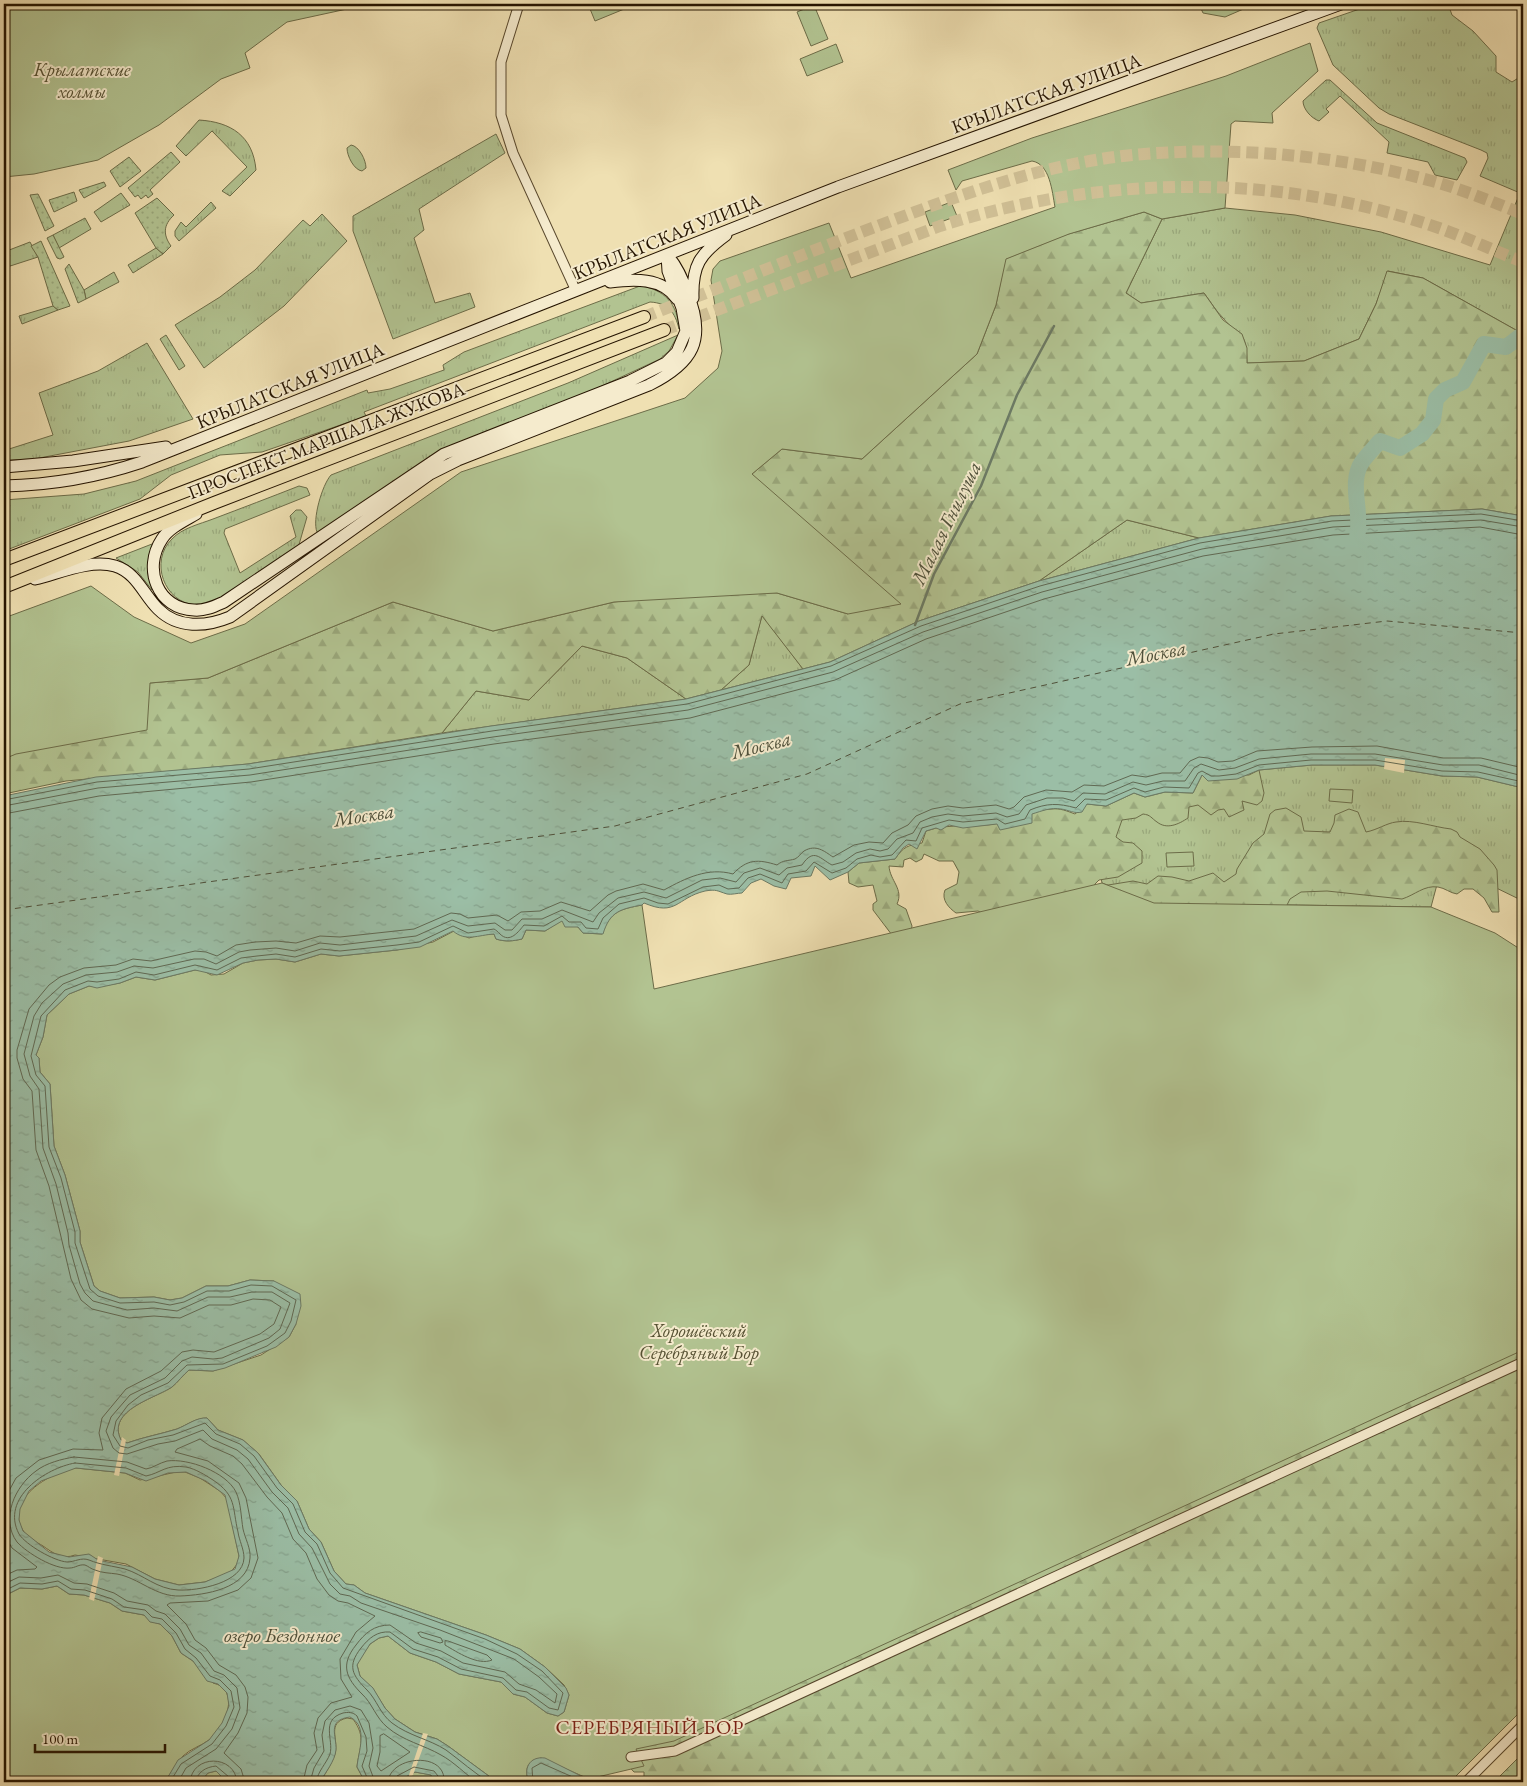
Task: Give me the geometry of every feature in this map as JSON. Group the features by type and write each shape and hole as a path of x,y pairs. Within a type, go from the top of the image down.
{"main road":[{"name":"КРЫЛАТСКАЯ УЛИЦА","path":"4,486 54,483 100,474 192,443 741,224 1341,4"},
{"path":"214,503 168,532 161,540 154,559 152,570 160,593 169,603 182,608 196,610 224,602 444,454 630,381 666,362 677,352 683,342 686,331 687,306 700,259 708,248 741,224"},
{"path":"667,255 677,267 687,306"},
{"path":"4,587 86,566 106,565 116,567 137,580 158,609 174,620 200,625 215,624 230,617 430,474 458,460 649,385 666,377 686,359 696,340 697,322 687,306 670,291 650,281 638,279 593,284"},
{"name":"ПРОСПЕКТ МАРШАЛА ЖУКОВА","path":"4,560 644,317"},
{"name":"ПРОСПЕКТ МАРШАЛА ЖУКОВА","path":"4,587 214,503 664,330"},
{"path":"4,466 72,461 192,443"}],"street":[{"path":"518,4 501,62 501,115 513,153 576,291"},
{"path":"631,1757 675,1751 1523,1362"},
{"path":"1466,1782 1523,1725"}],"green space":[{"name":"Крылатские холмы","path":"4,4 370,4 287,22 245,53 250,68 221,79 159,125 98,160 34,174 4,177"},
{"path":"588,4 633,4 634,5 595,21"},
{"path":"1199,4 1255,4 1225,17 1203,13"},
{"path":"1374,4 1448,4 1452,15 1473,31 1496,56 1496,72 1512,82 1523,75 1523,334 1423,278 1388,271 1376,304 1359,339 1304,361 1247,363 1244,339 1220,315 1204,293 1141,303 1126,293 1162,219 1225,208 1295,215 1381,232 1490,265 1520,193 1480,176 1488,158 1487,153 1389,114 1379,108 1333,65 1317,28 1319,23"},
{"path":"814,5 828,39 811,46 797,12"},
{"path":"1310,43 1318,71 1272,113 1273,123 1235,121 1231,124 1225,208 1162,219 1144,212 1069,234 1006,259 996,305 977,354 862,459 782,449 752,474 901,604 848,614 777,593 614,602 493,631 393,602 208,678 150,683 147,730 16,754 4,759 4,618 91,586 134,617 191,643 245,624 461,472 685,398 718,368 722,351 711,280 713,269 720,261 829,223 851,278 1055,207 1049,179 1043,167 1038,163 1032,161 962,181 956,190 948,170 1032,138 1226,76"},
{"path":"836,44 843,62 807,76 800,59"},
{"path":"1326,80 1330,80 1377,123 1465,158 1467,162 1457,180 1435,175 1428,162 1387,153 1389,142 1340,96 1326,109 1329,112 1319,121 1313,118 1306,110 1303,101"},
{"path":"199,120 211,121 230,128 245,140 250,148 256,170 230,196 222,191 247,167 212,131 186,156 176,146"},
{"path":"496,134 505,153 419,209 424,230 414,238 435,303 470,293 475,307 393,339 353,231 353,216"},
{"path":"351,145 357,148 363,157 366,168 362,171 356,168 350,159 347,148"},
{"path":"171,152 180,162 150,190 153,194 148,198 146,195 141,199 138,195 135,197 128,188"},
{"path":"129,157 141,171 120,187 110,171"},
{"path":"104,182 106,186 84,198 79,190"},
{"path":"74,192 77,201 54,212 49,200"},
{"path":"121,193 130,205 101,222 94,212"},
{"path":"38,194 54,226 45,231 30,195"},
{"path":"157,198 174,215 165,230 171,246 163,254 156,248 135,213"},
{"path":"211,202 216,208 179,241 175,236 175,231 181,222 186,227"},
{"path":"951,202 957,216 930,226 925,212"},
{"path":"1144,212 1162,219 1126,293 1141,303 1204,293 1223,320 1242,334 1247,348 1247,363 1304,361 1359,339 1376,304 1387,271 1423,278 1523,334 1523,516 1482,509 1331,516 1199,538 1127,520 1039,581 919,621 830,662 803,669 762,616 749,665 721,690 686,699 627,658 582,646 529,700 476,691 442,733 248,764 66,781 4,794 4,759 150,683 208,678 393,602 493,631 614,602 715,590 777,593 848,614 778,503 752,474 782,449 862,459 977,354 996,305 1005,259 1065,235"},
{"path":"322,214 347,241 284,306 204,368 175,325 220,297 255,270 303,220 310,226"},
{"path":"85,218 91,229 59,248 53,235"},
{"path":"53,235 64,257 60,259 57,258 47,238"},
{"path":"41,241 70,306 58,310 53,306 38,257 31,246"},
{"path":"30,242 38,257 4,268 4,252"},
{"path":"156,248 163,254 133,273 128,265"},
{"path":"69,264 84,290 86,299 78,303 65,269"},
{"path":"114,272 119,282 86,299 84,290"},
{"path":"640,286 656,290 668,299 676,312 679,329 673,313 666,306 650,302 364,412 366,416 358,419 262,452 220,455 171,475 140,499 4,551 4,500 84,494 136,481 367,390 368,393 390,389 444,370 443,365 464,352"},
{"path":"53,306 58,310 22,324 19,316"},
{"path":"166,335 185,366 179,370 160,339"},
{"path":"678,335 669,351 660,359 574,399 441,451 404,474 324,531 317,532 316,519 319,503 324,486 331,475 568,383"},
{"path":"147,343 193,419 129,441 34,459 4,460 4,446 6,450 53,435 39,393 98,371"},
{"path":"299,486 307,488 310,495 225,529 224,533 240,573 296,537 290,516 296,510 301,510 307,517 298,548 221,598 206,604 196,605 185,602 168,589 163,580 162,558 165,548 176,535 191,527"},
{"path":"1127,520 1199,538 1039,581"},
{"path":"152,544 152,590 138,572 116,558"},
{"path":"762,615 803,669 721,690 749,665"},
{"path":"582,646 627,658 686,699 442,733 476,691 529,700"},
{"path":"1312,765 1375,765 1442,776 1477,777 1523,788 1523,901 1443,862 1431,907 1154,903 1102,883 1087,804 1259,770"},
{"path":"1259,770 1264,793 1262,801 1257,805 1242,801 1244,810 1229,817 1224,809 1218,810 1211,815 1198,805 1189,807 1188,818 1169,826 1165,826 1143,814 1136,818 1122,820 1116,837 1123,842 1133,843 1142,851 1142,863 1118,877 1099,880 1093,886 993,918 978,911 956,913 946,903 944,897 945,890 957,884 959,872 953,861 939,861 924,854 922,859 916,862 910,858 904,860 903,867 889,866 898,889 899,899 897,904 906,909 912,926 911,932 895,939 873,910 873,904 877,901 873,885 858,887 849,883 848,872 859,863 895,859 906,847 922,843 926,831 935,828 990,825 1046,809 1061,809 1075,814 1087,804 1106,806 1134,793 1145,797 1165,792 1193,793 1202,775 1249,775"},
{"path":"1330,789 1353,790 1352,803 1329,801"},
{"path":"1286,808 1301,817 1304,831 1330,832 1335,815 1349,809 1358,812 1366,832 1403,821 1451,829 1480,849 1497,870 1499,912 1492,912 1484,898 1473,889 1464,889 1457,894 1433,887 1402,899 1327,891 1301,892 1290,899 1286,907 1523,1090 1523,1709 1450,1782 651,1781 644,1777 644,1772 634,1772 612,1748 562,1684 551,1672 533,1658 491,1636 376,1595 1102,886 1133,881 1147,884 1158,876 1189,881 1213,873 1224,882 1236,874 1237,869 1253,843 1264,834 1270,814 1275,810"},
{"path":"1193,852 1194,866 1167,867 1166,853"},
{"name":"Хорошёвский Серебряный Бор","path":"1102,883 1154,903 1431,907 1495,933 1523,951 1523,1350 674,1741 636,1749 644,1766 589,1779 541,1758 536,1759 528,1766 529,1782 497,1782 437,1739 415,1732 395,1719 385,1708 373,1689 360,1676 357,1665 370,1644 379,1638 388,1636 410,1653 436,1662 459,1674 501,1682 513,1694 525,1697 547,1713 558,1716 564,1712 569,1695 564,1685 545,1667 520,1649 486,1635 365,1593 354,1585 346,1584 334,1571 321,1542 309,1529 297,1501 281,1485 259,1454 243,1440 218,1430 207,1418 203,1418 177,1429 127,1443 121,1440 118,1430 120,1421 126,1413 135,1406 172,1387 189,1370 213,1371 261,1355 289,1337 296,1324 274,1281 250,1280 228,1286 206,1286 182,1298 170,1300 154,1297 120,1298 100,1291 94,1286 80,1242 80,1231 65,1175 54,1146 50,1084 40,1072 39,1058 36,1055 43,1037 47,1015 69,994 89,986 97,987 120,983 136,977 155,980 195,970 202,970 211,975 224,974 243,963 258,960 276,959 295,962 321,954 339,956 397,950 433,942 454,931 469,938 494,934 496,939 512,941 522,939 526,930 545,931 562,920 578,927 583,933 602,934 609,920 617,912 642,905 654,989"},
{"path":"76,1468 125,1473 140,1480 176,1472 185,1472 200,1478 220,1491 227,1499 239,1556 238,1563 230,1573 205,1582 179,1585 155,1579 126,1564 75,1555 66,1557 54,1553 24,1532 19,1520 19,1509 24,1499 42,1482 54,1475"},
{"path":"57,1586 69,1594 84,1595 110,1603 122,1611 144,1615 150,1621 160,1624 172,1636 181,1653 193,1661 213,1683 222,1687 227,1693 228,1709 221,1727 209,1740 183,1756 165,1782 4,1782 4,1596 20,1588 42,1589"},
{"path":"353,1719 360,1732 361,1743 357,1767 365,1782 320,1782 335,1754 335,1728 341,1720"},
{"path":"1523,1753 1523,1782 1494,1782"},
{"path":"216,1771 227,1782 200,1782 208,1773"},
{"path":"415,1772 432,1775 433,1782 396,1782"}],"water":[{"path":"1482,509 1523,516 1523,788 1477,777 1442,776 1375,765 1312,765 1259,770 1237,779 1208,781 1202,775 1193,793 1165,792 1145,797 1134,793 1106,806 1087,804 1082,812 1050,809 1032,814 1032,823 1000,830 997,824 963,828 949,825 941,830 936,828 926,831 917,849 909,844 903,848 895,859 859,863 848,872 830,880 815,866 811,876 791,878 786,889 774,886 761,879 751,883 742,893 729,894 715,890 705,891 695,894 676,905 663,908 644,903 617,912 609,920 603,934 583,933 578,927 565,927 562,921 545,931 526,930 522,939 512,941 496,939 494,934 467,937 453,931 420,947 339,956 321,954 295,962 276,959 258,960 243,963 217,975 195,970 155,980 136,977 97,988 89,986 69,994 47,1015 43,1037 36,1055 39,1058 40,1072 50,1084 54,1146 65,1175 80,1231 80,1242 94,1286 100,1291 120,1298 154,1297 170,1300 182,1298 206,1286 228,1286 250,1280 274,1281 300,1294 301,1306 296,1324 289,1337 276,1347 225,1368 213,1371 189,1370 172,1387 135,1406 126,1413 120,1421 118,1430 121,1440 127,1443 177,1429 196,1420 207,1418 218,1430 243,1440 258,1453 281,1485 297,1501 309,1529 321,1542 334,1571 346,1584 354,1585 365,1593 486,1635 520,1649 545,1667 566,1688 569,1695 564,1712 558,1716 547,1713 525,1697 513,1694 501,1682 459,1674 436,1662 410,1653 388,1636 379,1638 370,1644 357,1665 360,1676 373,1688 385,1708 395,1719 415,1732 437,1739 497,1782 433,1782 431,1775 415,1772 396,1782 365,1782 357,1767 361,1733 356,1721 350,1717 338,1721 335,1725 335,1754 332,1763 320,1782 227,1782 216,1771 208,1773 200,1782 165,1782 178,1760 209,1740 222,1723 229,1706 227,1693 218,1684 207,1681 193,1661 181,1653 172,1636 160,1624 150,1622 144,1615 122,1611 110,1603 84,1595 69,1594 57,1586 42,1589 20,1588 4,1596 4,796 96,777 248,764 491,726 686,699 830,662 919,621 1039,581 1199,538 1331,516","holes":["76,1468 125,1473 146,1481 168,1473 186,1472 206,1481 225,1495 239,1556 235,1569 205,1582 179,1585 155,1579 132,1567 98,1560 89,1554 69,1557 49,1552 23,1531 19,1520 20,1509 29,1491 41,1481"]},
{"path":"545,1758 593,1782 529,1782 527,1768 531,1761"}],"pier":[{"path":"1385,758 1405,760 1404,773 1384,769"},
{"path":"122,1437 126,1440 119,1476 114,1475"},
{"path":"98,1556 103,1558 94,1601 89,1599"},
{"path":"423,1733 428,1734 413,1775 408,1778"}],"waterway":[{"name":"Малая Гнилуша","path":"915,625 934,574 981,486 1017,395 1054,326"},
{"path":"1357,537 1356,479 1358,470 1366,457 1380,441 1400,448 1422,434 1433,420 1436,399 1445,390 1463,382 1484,344 1506,347 1523,334"}],"ferry route":[{"path":"4,910 615,826 807,774 960,704 1274,634 1387,621 1523,633"}],"tunnel":[{"path":"644,317 953,198 1054,168 1123,156 1200,151 1279,154 1318,158 1357,164 1432,181 1467,192 1523,214"},
{"path":"664,330 940,226 1001,209 1063,197 1126,189 1190,187 1253,189 1316,197 1378,210 1439,228 1523,262"}],"district":[{"name":"СЕРЕБРЯНЫЙ БОР","path":"650,1727"}],"water label":[{"name":"Москва","path":"1156,653"},
{"name":"Москва","path":"761,745"},
{"name":"Москва","path":"364,815"},
{"name":"озеро Бездонное","path":"282,1635"}]}
